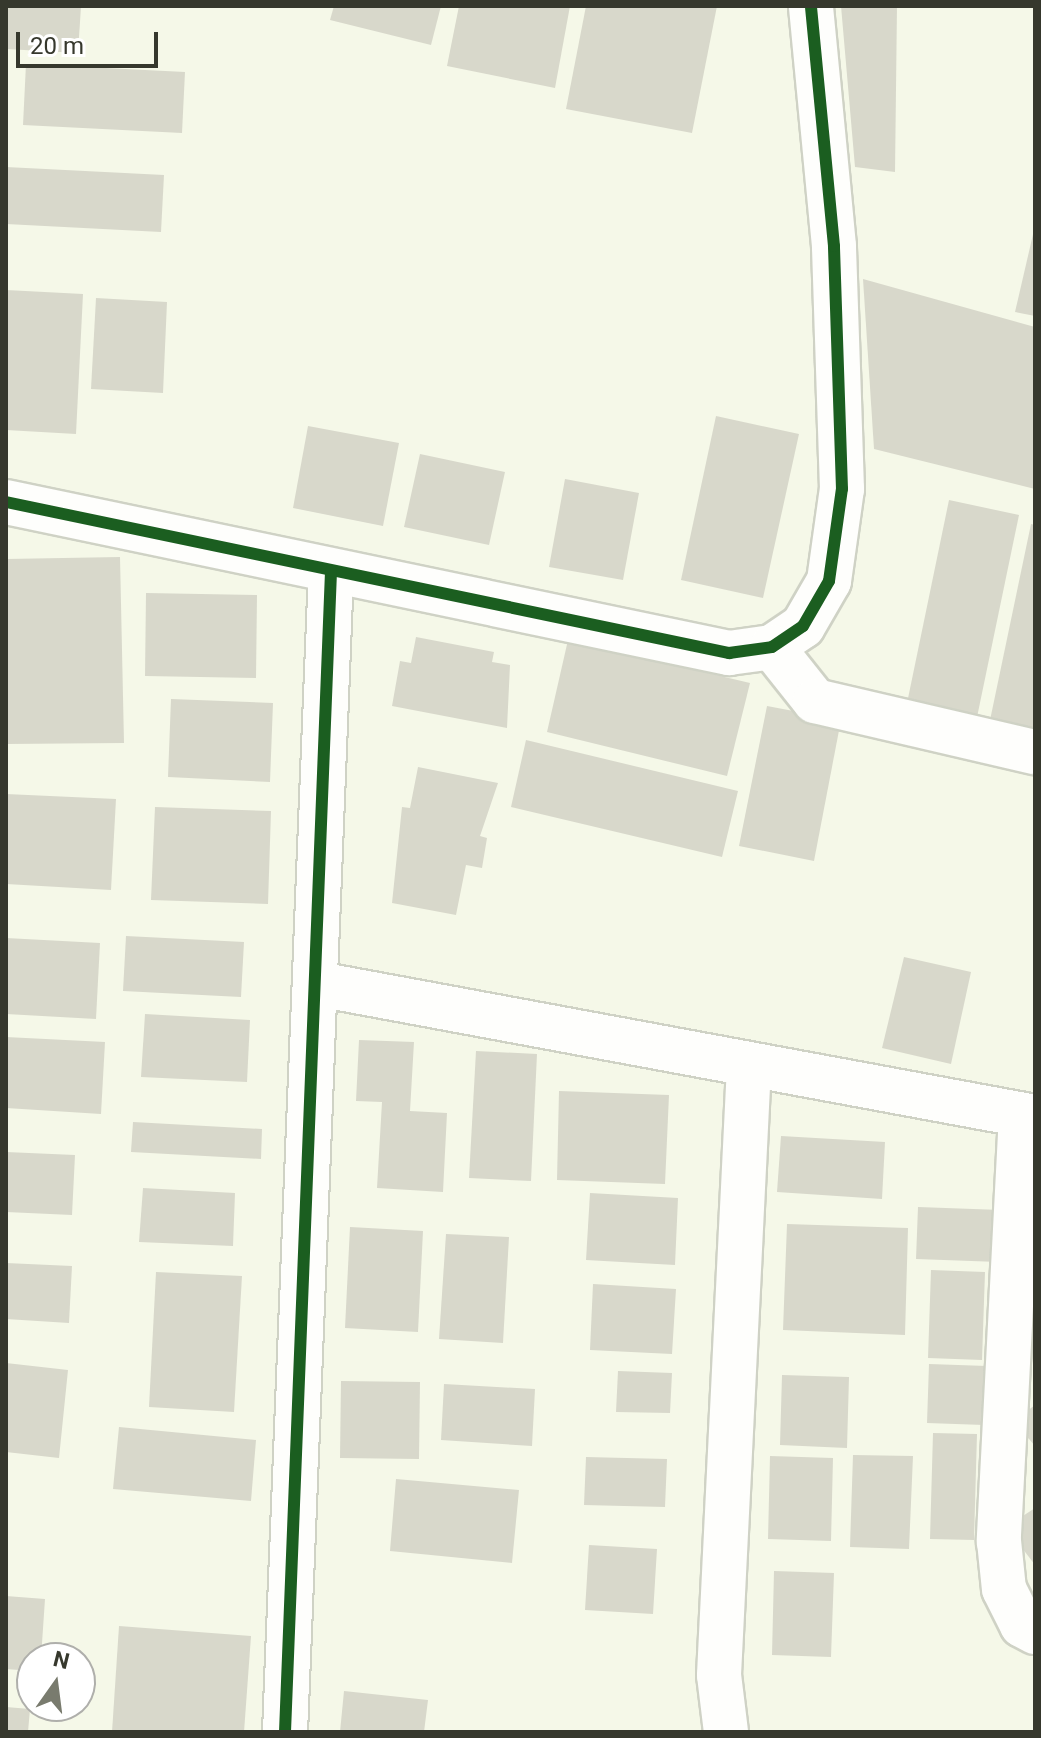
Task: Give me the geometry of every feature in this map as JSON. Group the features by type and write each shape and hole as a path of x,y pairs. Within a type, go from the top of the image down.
{"street":[{"path":"6,502 729,653 772,647 803,626 829,581 842,489 834,246 811,6"},
{"path":"285,1732 318,984 331,571"},
{"path":"772,647 815,701 1035,752"},
{"path":"318,984 1028,1116 999,1541 1004,1589 1022,1625 1035,1632"},
{"path":"726,1732 719,1675 749,1065"}],"building":[{"path":"6,6 81,6 78,53 6,49"},
{"path":"334,6 441,6 431,45 330,20"},
{"path":"459,6 570,6 555,88 447,66"},
{"path":"586,6 717,6 692,133 566,109"},
{"path":"841,6 897,6 895,172 855,167"},
{"path":"26,64 185,72 182,133 23,125"},
{"path":"6,167 164,175 161,232 6,224"},
{"path":"1035,230 1035,316 1015,312"},
{"path":"863,279 1035,327 1035,489 874,449"},
{"path":"6,290 83,294 76,434 6,430"},
{"path":"96,298 167,302 163,393 91,389"},
{"path":"716,416 799,434 763,598 681,580"},
{"path":"308,426 399,443 383,526 293,508"},
{"path":"420,454 505,472 489,545 404,527"},
{"path":"565,479 639,493 623,580 549,567"},
{"path":"949,500 1019,515 976,722 906,708"},
{"path":"1031,524 1035,525 1035,735 989,725"},
{"path":"120,557 124,743 6,744 6,559"},
{"path":"146,593 257,595 256,678 145,676"},
{"path":"416,637 494,652 492,662 510,665 507,728 392,706 400,661 411,663"},
{"path":"568,640 750,683 727,776 547,732"},
{"path":"171,699 273,703 270,782 168,777"},
{"path":"767,706 841,720 814,861 739,846"},
{"path":"526,740 738,791 722,857 511,807"},
{"path":"418,767 498,783 480,836 487,838 482,868 466,865 456,915 392,903 402,807 410,808"},
{"path":"6,794 116,799 111,890 6,884"},
{"path":"155,807 271,811 268,904 151,900"},
{"path":"126,936 244,942 241,997 123,991"},
{"path":"6,938 100,943 96,1019 6,1014"},
{"path":"904,957 971,972 951,1064 882,1048"},
{"path":"145,1014 250,1020 247,1082 141,1077"},
{"path":"6,1037 105,1042 101,1114 6,1108"},
{"path":"359,1040 414,1042 410,1111 447,1113 443,1192 377,1188 382,1102 356,1101"},
{"path":"476,1051 537,1054 531,1181 469,1178"},
{"path":"559,1091 669,1095 665,1184 557,1180"},
{"path":"133,1122 262,1129 261,1159 131,1152"},
{"path":"781,1136 885,1142 882,1199 777,1192"},
{"path":"6,1152 75,1155 72,1215 6,1212"},
{"path":"143,1188 235,1193 233,1246 139,1242"},
{"path":"590,1193 678,1198 675,1265 586,1260"},
{"path":"918,1207 1001,1210 999,1262 916,1259"},
{"path":"787,1224 908,1228 905,1335 783,1330"},
{"path":"350,1227 423,1231 418,1332 345,1328"},
{"path":"446,1234 509,1237 503,1343 439,1339"},
{"path":"6,1263 72,1266 69,1323 6,1319"},
{"path":"931,1270 985,1272 982,1360 928,1358"},
{"path":"156,1272 242,1276 234,1412 149,1407"},
{"path":"593,1284 676,1289 672,1354 590,1350"},
{"path":"6,1363 68,1370 59,1458 6,1452"},
{"path":"929,1364 987,1366 984,1425 927,1423"},
{"path":"618,1371 672,1373 670,1413 616,1412"},
{"path":"782,1375 849,1377 847,1448 780,1445"},
{"path":"341,1381 420,1382 419,1459 340,1458"},
{"path":"444,1384 535,1389 532,1446 441,1440"},
{"path":"1035,1405 1035,1446 1014,1421"},
{"path":"119,1427 256,1440 251,1501 113,1489"},
{"path":"933,1433 977,1434 974,1540 930,1539"},
{"path":"853,1455 913,1456 909,1549 850,1547"},
{"path":"770,1456 833,1458 831,1541 768,1539"},
{"path":"586,1457 667,1459 665,1507 584,1505"},
{"path":"396,1479 519,1490 512,1563 390,1551"},
{"path":"1035,1508 1035,1565 1006,1527"},
{"path":"589,1545 657,1549 653,1614 585,1610"},
{"path":"774,1571 834,1573 831,1657 772,1655"},
{"path":"6,1596 45,1599 42,1642 16,1642 16,1670 6,1669"},
{"path":"119,1626 251,1636 244,1732 112,1732"},
{"path":"344,1691 428,1700 424,1732 340,1732"},
{"path":"6,1707 16,1708 16,1722 29,1722 28,1732 6,1732"}],"cycle path":[{"path":"6,502 729,653 772,647 803,626 829,581 842,489 834,246 811,6"},
{"path":"285,1732 331,571"}]}
